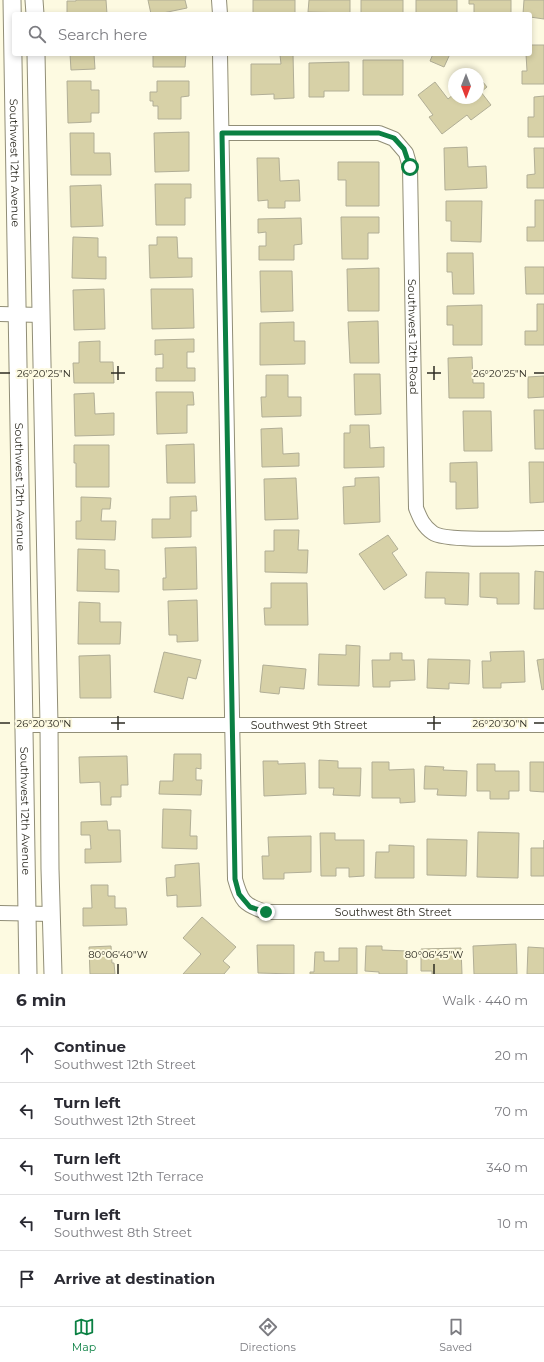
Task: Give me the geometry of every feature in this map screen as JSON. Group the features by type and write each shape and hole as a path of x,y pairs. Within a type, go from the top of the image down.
{"street":[{"name":"Southwest 12th Avenue","path":"12,0 12,12"},
{"path":"34,0 35,12"},
{"path":"219,0 220,12"},
{"name":"Southwest 12th Avenue","path":"13,56 28,974"},
{"name":"Southwest 12th Avenue","path":"36,56 53,974"},
{"path":"220,56 232,726"},
{"name":"Southwest 12th Road","path":"222,133 379,133 394,138 404,149 410,167 416,508 422,524 434,534 450,538 544,538"},
{"path":"0,314 41,315"},
{"name":"Southwest 9th Street","path":"25,725 544,725"},
{"name":"Southwest 8th Street","path":"232,726 235,879 239,894 250,907 266,912 544,912"},
{"path":"0,913 51,914"}],"building":[{"path":"106,0 107,12 67,12 67,1"},
{"path":"148,0 185,0 187,8 168,12 151,12"},
{"path":"253,0 295,0 295,12 253,12"},
{"path":"309,0 350,0 350,12 308,12"},
{"path":"361,0 403,0 403,12 361,12"},
{"path":"416,0 457,0 457,12 416,12"},
{"path":"469,0 511,0 511,12 474,12 474,4 469,4"},
{"path":"524,0 544,0 544,19 532,17 532,12 523,12"},
{"path":"532,45 544,45 544,84 522,84 522,71 527,71 526,56 532,56"},
{"path":"70,56 94,56 95,69 71,70"},
{"path":"153,56 186,56 185,67 153,67"},
{"path":"280,56 293,56 294,98 274,99 274,94 251,95 251,64 281,64"},
{"path":"432,56 449,56 444,67 430,61"},
{"path":"363,60 403,60 403,95 363,95"},
{"path":"349,62 349,91 324,91 324,97 309,97 309,63"},
{"path":"67,81 91,81 91,90 99,90 99,113 91,113 91,122 68,123"},
{"path":"157,81 189,81 189,96 181,97 181,119 158,119 158,106 153,106 153,101 150,101 150,92 157,92"},
{"path":"435,82 448,99 448,104 484,104 484,96 491,105 471,120 467,115 442,134 429,117 433,115 418,95"},
{"path":"544,96 544,137 528,137 528,117 534,117 534,97"},
{"path":"189,132 189,171 155,172 154,133"},
{"path":"70,133 94,133 94,153 110,153 111,175 71,175"},
{"path":"467,147 468,167 486,166 487,188 445,190 444,148"},
{"path":"534,148 544,148 544,188 527,188 527,175 535,174"},
{"path":"257,158 279,158 280,181 299,180 300,201 285,201 285,208 268,208 268,200 258,201"},
{"path":"338,162 379,162 379,206 346,206 346,180 338,180"},
{"path":"155,184 191,184 191,198 185,198 185,225 156,225"},
{"path":"101,185 103,226 71,227 70,186"},
{"path":"535,200 544,200 544,241 527,241 527,227 535,227"},
{"path":"446,201 482,201 481,242 451,241 451,221 446,221"},
{"path":"341,217 379,217 379,233 368,233 368,259 342,259"},
{"path":"301,218 302,244 294,245 294,260 259,260 259,246 266,246 266,232 258,233 258,219"},
{"path":"73,237 98,238 98,257 106,257 106,279 72,278"},
{"path":"157,237 177,237 178,258 192,258 192,277 150,278 149,245 157,245"},
{"path":"447,253 473,253 474,294 453,294 452,272 447,272"},
{"path":"525,267 544,267 544,294 526,294"},
{"path":"379,268 379,311 348,311 347,269"},
{"path":"260,271 292,271 293,311 261,312"},
{"path":"104,289 105,329 74,330 73,290"},
{"path":"151,289 193,289 194,328 152,329"},
{"path":"537,304 544,304 544,345 525,345 525,331 537,331"},
{"path":"482,305 482,345 453,345 453,325 447,325 447,306"},
{"path":"378,321 379,363 350,363 348,322"},
{"path":"294,322 294,341 305,341 305,364 260,365 260,323"},
{"path":"194,339 194,352 187,352 187,368 195,368 195,381 156,381 156,368 163,368 163,354 155,355 155,340"},
{"path":"100,341 100,362 113,362 114,383 74,383 73,363 79,363 79,342"},
{"path":"472,357 473,383 484,383 484,398 449,398 448,358"},
{"path":"354,374 380,374 381,414 355,415"},
{"path":"266,375 288,375 288,397 301,397 301,416 262,417 261,397 266,397"},
{"path":"544,376 544,397 528,398 528,377"},
{"path":"156,392 193,392 194,405 187,405 187,433 157,434"},
{"path":"94,393 95,414 114,413 114,435 75,436 74,394"},
{"path":"534,410 544,410 544,449 535,449"},
{"path":"463,411 491,411 492,451 464,451"},
{"path":"350,425 369,425 370,448 384,447 384,467 344,468 344,433 350,433"},
{"path":"282,428 283,454 299,453 299,466 262,467 261,429"},
{"path":"194,444 195,483 167,483 166,445"},
{"path":"74,445 109,445 109,487 76,487"},
{"path":"477,462 478,508 456,509 456,482 450,482 450,463"},
{"path":"529,462 544,462 544,502 530,503"},
{"path":"379,477 380,522 344,524 343,487 355,486 355,478"},
{"path":"296,478 298,519 265,520 264,479"},
{"path":"196,496 197,511 191,511 191,537 152,538 152,519 170,519 170,497"},
{"path":"81,497 111,498 110,509 102,509 101,521 116,521 115,540 76,539 76,521 81,521"},
{"path":"274,530 299,530 298,550 308,550 307,573 265,572 265,551 274,551"},
{"path":"388,535 398,549 392,553 407,575 384,590 359,554"},
{"path":"196,547 197,589 163,590 163,578 166,578 165,548"},
{"path":"78,549 105,550 105,569 119,570 119,592 77,591"},
{"path":"535,571 544,572 544,609 534,609"},
{"path":"426,572 469,573 468,605 445,604 445,598 425,598"},
{"path":"480,573 519,573 519,604 497,604 497,598 480,597"},
{"path":"271,583 307,583 308,625 265,625 264,608 271,608"},
{"path":"197,600 198,641 177,642 177,635 169,635 168,601"},
{"path":"79,602 100,603 100,622 121,622 120,644 78,644"},
{"path":"346,645 360,646 359,686 318,685 319,654 346,655"},
{"path":"524,651 525,682 501,683 501,688 483,688 482,661 491,661 490,652"},
{"path":"164,652 201,660 196,679 188,677 183,699 154,692"},
{"path":"390,653 402,653 402,660 414,660 415,680 390,681 390,687 373,687 372,660 390,660"},
{"path":"110,655 111,698 80,698 79,656"},
{"path":"428,659 470,660 469,684 449,683 449,689 427,688"},
{"path":"544,659 544,689 542,690 537,660"},
{"path":"263,665 306,669 304,689 280,687 279,694 260,692"},
{"path":"174,754 201,754 201,769 196,768 196,780 202,780 201,795 159,794 160,781 173,781"},
{"path":"127,756 128,785 121,785 121,797 111,797 111,805 101,805 100,782 80,783 79,757"},
{"path":"319,760 338,761 338,768 361,768 360,796 333,795 334,788 319,788"},
{"path":"263,761 278,761 278,764 305,763 306,794 264,796"},
{"path":"372,762 389,762 389,770 414,769 415,802 400,803 400,798 372,798"},
{"path":"530,762 544,762 544,792 530,791"},
{"path":"477,764 495,764 495,771 519,771 519,791 509,791 509,799 490,799 490,791 477,791"},
{"path":"425,766 444,767 443,770 467,771 466,796 437,795 438,789 424,789"},
{"path":"163,809 191,810 190,836 197,836 197,849 162,848"},
{"path":"107,821 108,830 120,830 121,862 85,863 85,849 91,849 90,835 81,835 81,822"},
{"path":"478,832 519,833 518,878 477,877"},
{"path":"320,833 335,833 335,840 364,840 364,876 349,877 349,868 336,868 336,876 321,876"},
{"path":"311,836 311,872 284,873 284,879 263,879 262,856 269,856 268,837"},
{"path":"427,839 467,840 466,876 427,875"},
{"path":"389,845 414,846 414,878 375,878 376,852 389,852"},
{"path":"531,848 544,848 544,876 531,876"},
{"path":"199,863 201,906 177,907 177,895 167,896 166,878 175,877 175,865"},
{"path":"91,885 108,885 108,896 115,896 115,908 126,908 127,925 83,926 83,908 92,908"},
{"path":"202,917 236,947 223,961 230,967 224,974 183,974 201,954 183,938"},
{"path":"516,944 517,974 474,974 473,946"},
{"path":"257,945 294,945 294,974 258,973"},
{"path":"111,946 112,963 114,963 115,974 90,974 89,947"},
{"path":"366,946 382,946 382,950 407,951 407,974 379,974 379,972 365,971"},
{"path":"528,947 544,948 544,974 527,974"},
{"path":"339,948 357,948 357,974 310,974 310,972 314,972 315,952 324,952 324,961 339,961"},
{"path":"461,948 462,974 432,974 432,971 421,971 421,949"}],"route":[{"path":"266,912 250,907 239,894 235,879 222,133 379,133 394,138 404,149 410,167"}]}
